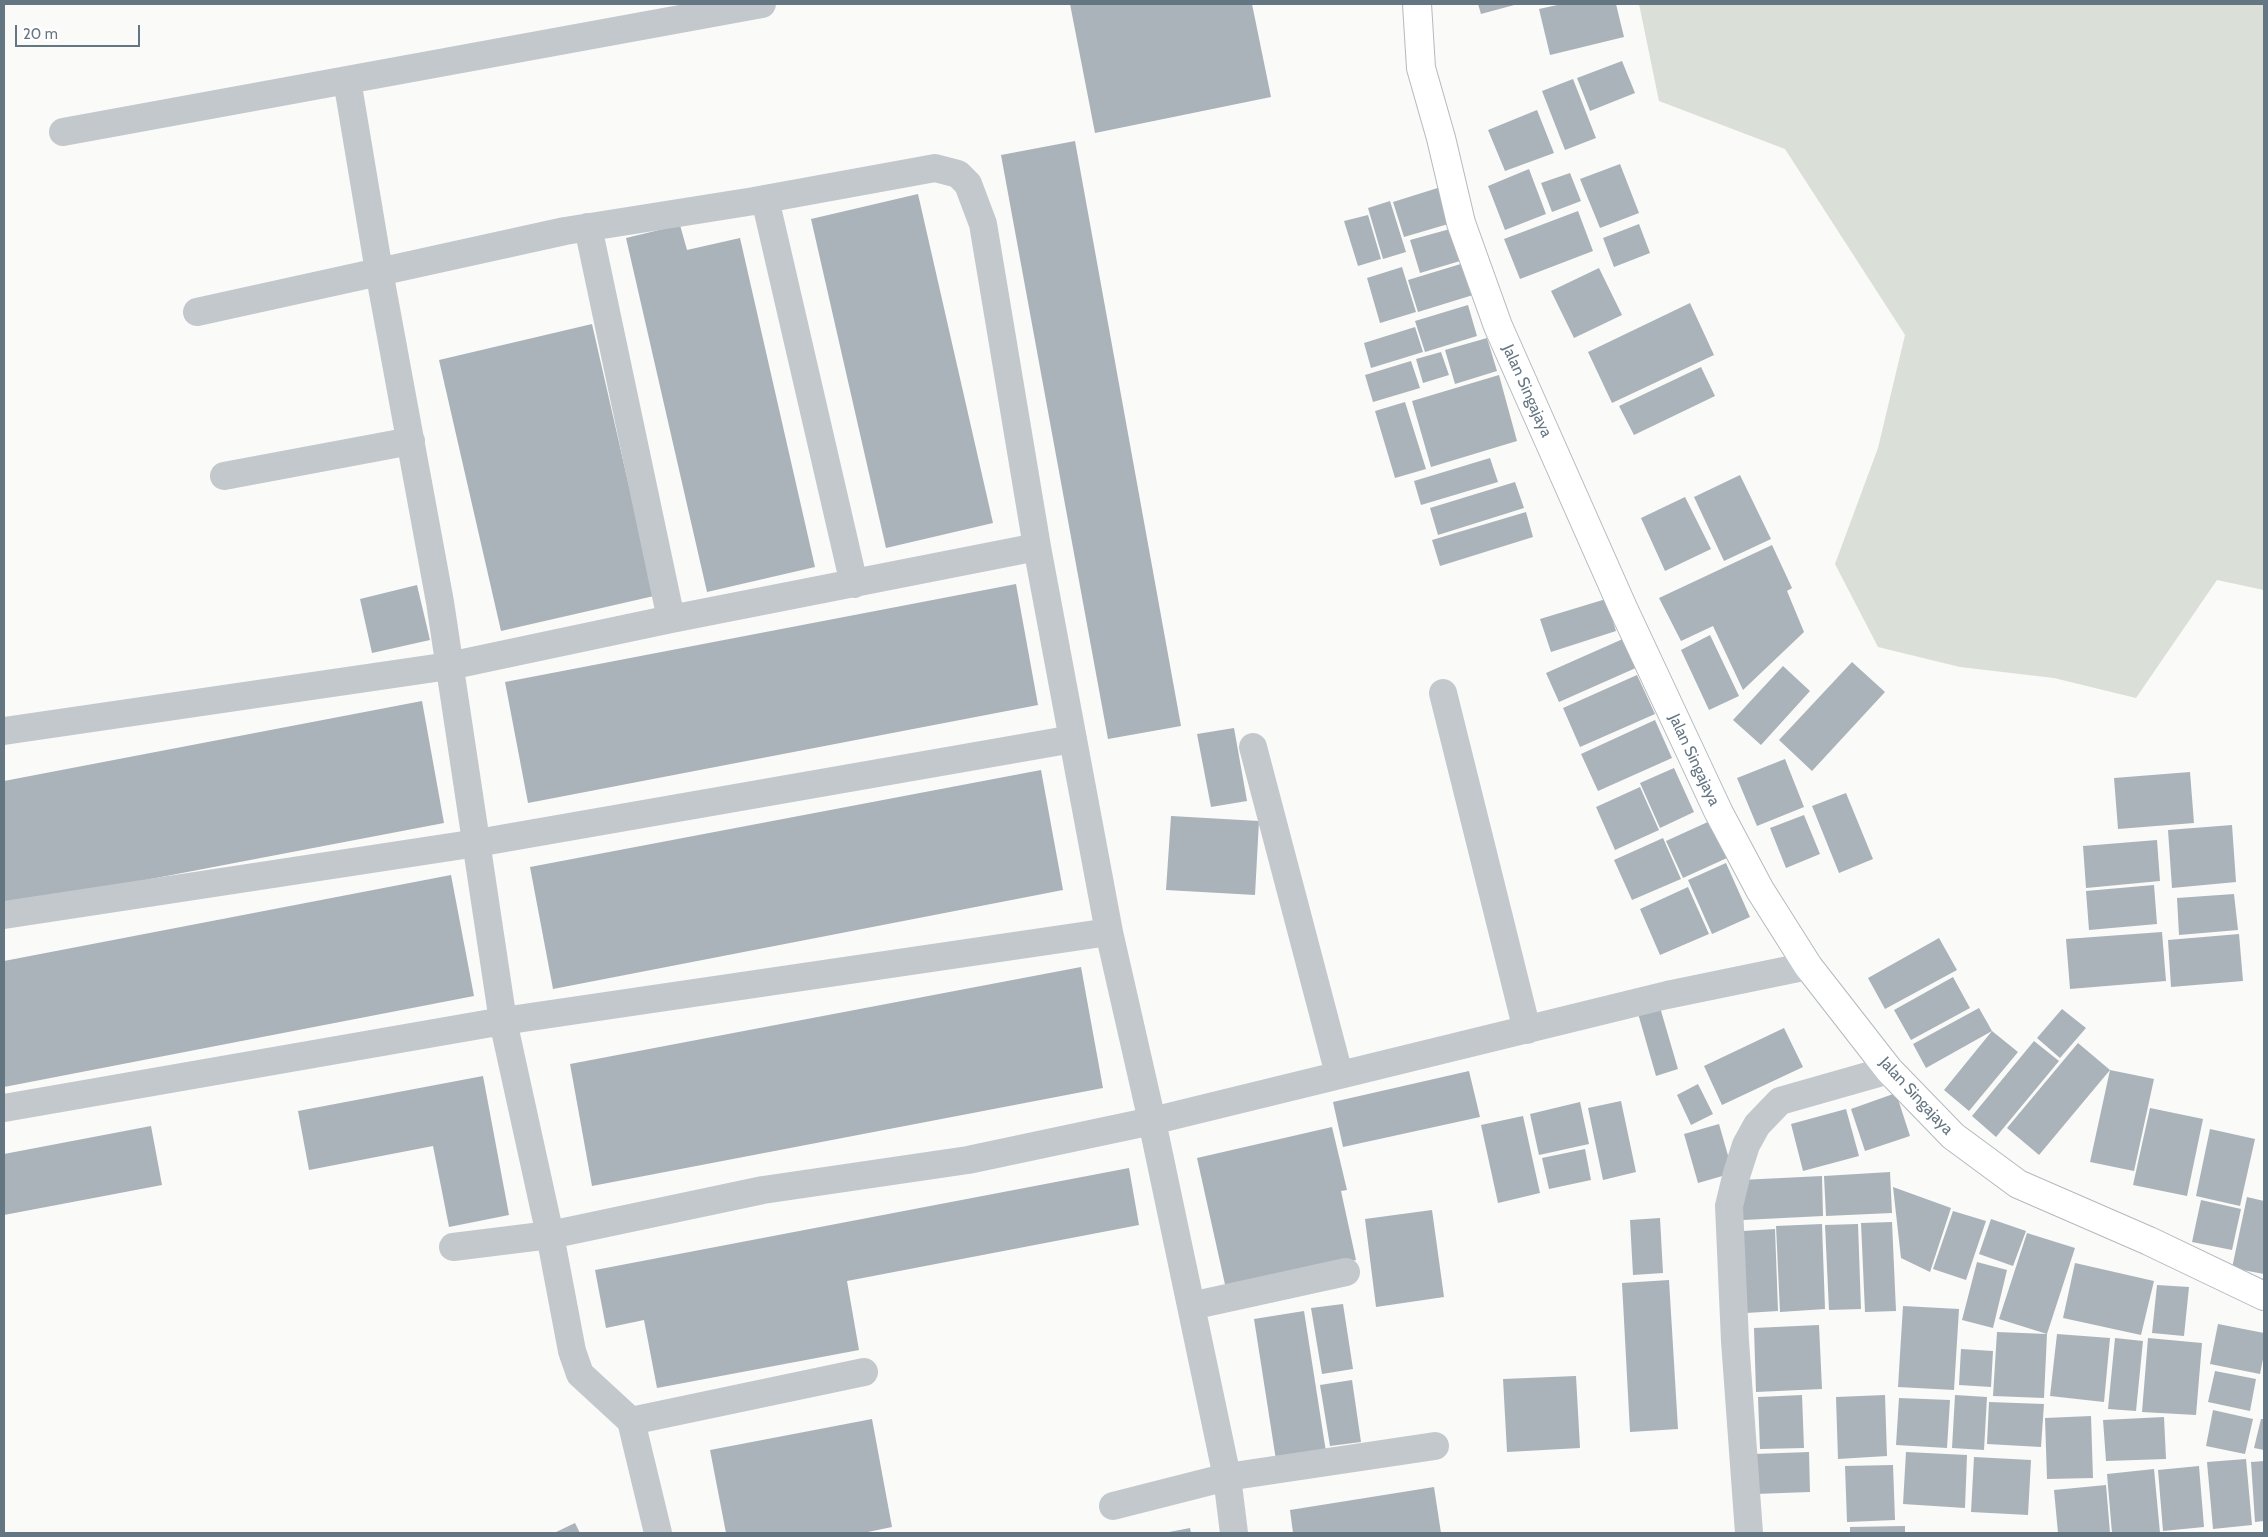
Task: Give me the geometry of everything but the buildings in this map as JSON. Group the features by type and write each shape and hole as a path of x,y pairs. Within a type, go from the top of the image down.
{"street":[{"path":"63,132 762,4"},
{"name":"Jalan Singajaya","path":"1417,4 1421,68 1441,138 1461,223 1498,326 1623,608 1719,813 1760,890 1808,966 1889,1070 1953,1136 2018,1184 2149,1240 2264,1296"},
{"path":"347,80 379,271 440,602 503,1021 550,1235 572,1351 580,1374 631,1421 658,1533"},
{"path":"197,312 588,227 935,168 958,174 968,184 983,224 1037,547 1109,932 1152,1121 1227,1477 1234,1533"},
{"path":"765,198 854,584"},
{"path":"588,227 671,619"},
{"path":"224,476 411,441"},
{"path":"4,731 449,666 671,619 1037,547"},
{"path":"1443,693 1527,1030"},
{"path":"4,915 477,843 1073,738"},
{"path":"1253,746 1339,1074"},
{"path":"4,1108 503,1021 1109,932"},
{"path":"453,1247 550,1235 763,1190 968,1160 1152,1121 1667,995 1808,966"},
{"path":"1749,1533 1735,1341 1729,1206 1737,1173 1746,1145 1756,1125 1780,1101 1889,1070"},
{"path":"1191,1306 1346,1272"},
{"path":"631,1421 864,1372"},
{"path":"1113,1506 1227,1477 1435,1446"}],"shaded area":[{"path":"1639,4 2264,4 2264,590 2217,580 2136,698 2054,678 1960,667 1878,647 1835,564 1878,448 1905,335 1785,149 1659,101"}]}
